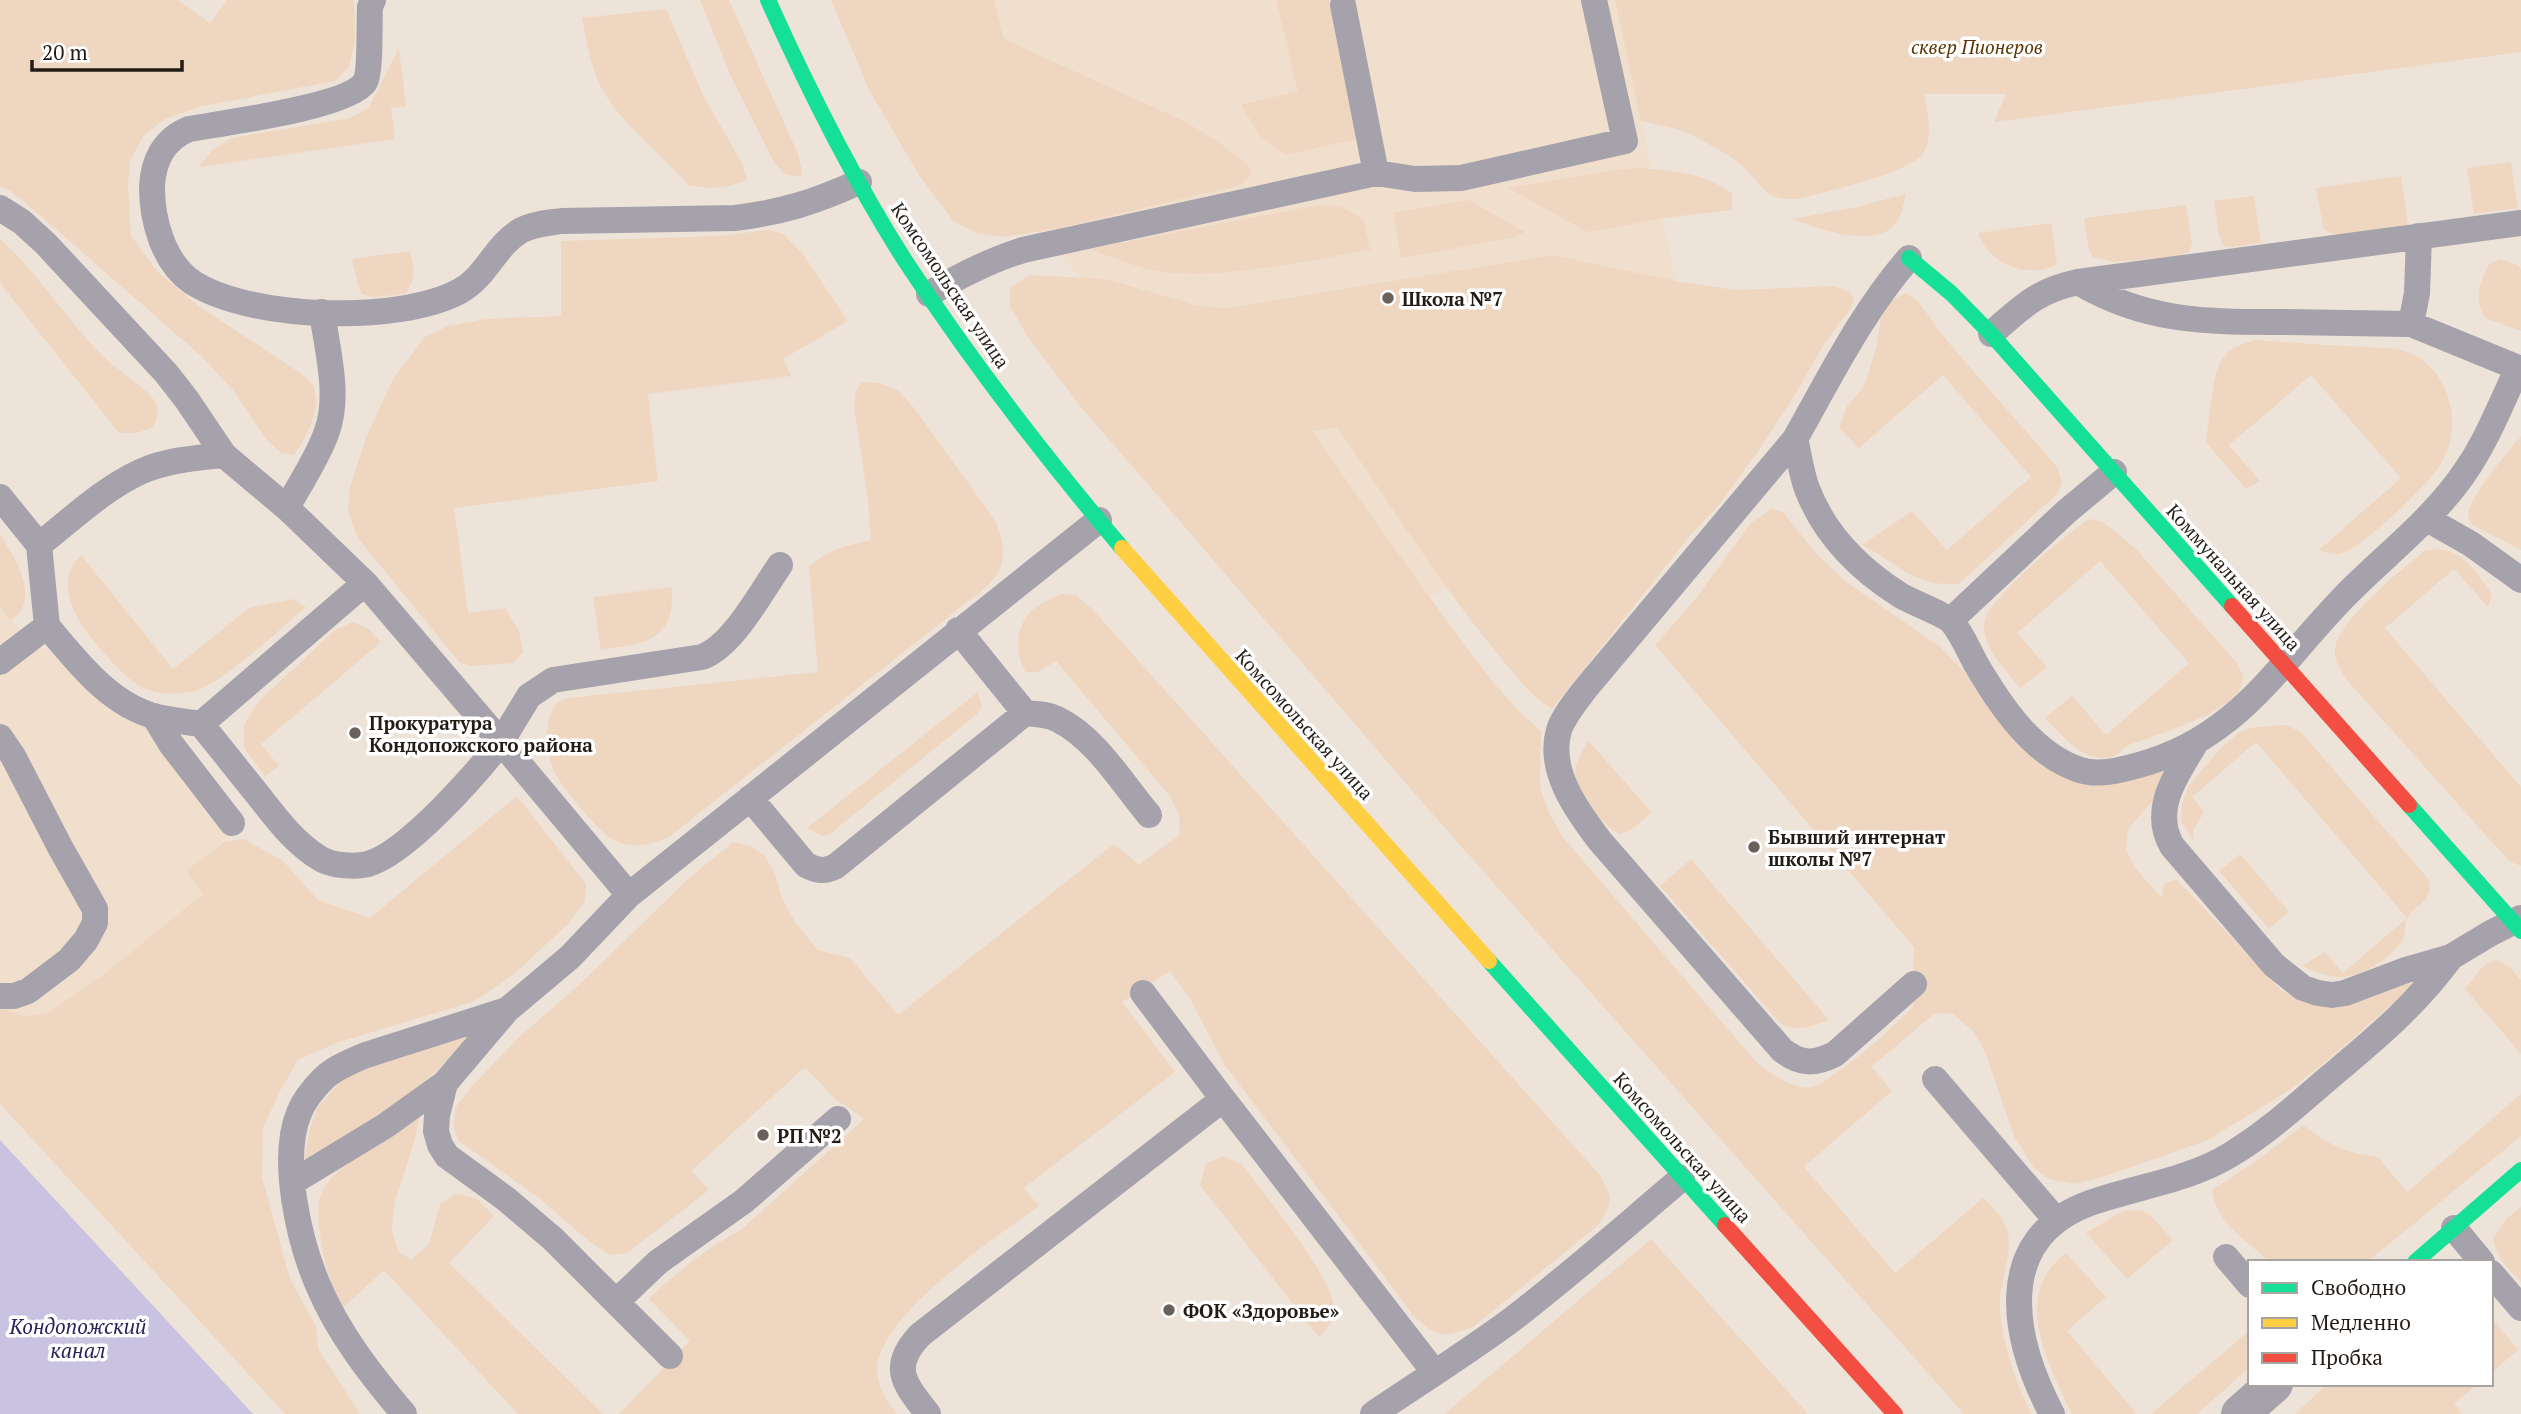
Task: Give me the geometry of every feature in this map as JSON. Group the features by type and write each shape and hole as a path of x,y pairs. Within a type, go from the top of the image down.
{"street":[{"name":"Комсомольская улица","path":"768,0 811,93 859,182 929,294 1016,416 1192,629 1895,1414"},
{"name":"Коммунальная улица","path":"1909,258 1959,299 2518,924"},
{"path":"2417,1260 2521,1170"},
{"path":"2240,1414 2272,1386"}],"lane":[{"path":"373,0 370,7 368,69 365,82 356,91 319,105 178,133 168,142 154,167 154,209 158,231 167,252 191,281 211,291 257,305 353,314 409,308 460,291 475,280 511,237 538,225 561,221 734,218 759,215 816,201 859,182"},
{"path":"929,294 969,270 1023,250 1376,173 1415,179 1461,178 1625,141 1594,0"},
{"path":"1343,5 1376,173"},
{"path":"0,208 22,222 46,244 149,354 187,400 224,455 287,508 365,583 629,895"},
{"path":"1991,334 2036,296 2056,287 2078,282 2521,223"},
{"path":"2411,324 2417,293 2418,236"},
{"path":"1909,258 1877,298 1795,439 1586,688 1559,730 1558,757 1560,776 1581,817 1782,1050 1793,1059 1807,1063 1835,1054 1914,984"},
{"path":"1795,439 1806,486 1818,513 1840,544 1885,585 1916,605 1951,620 1986,680 2015,720 2049,755 2083,771 2121,770 2146,764 2195,744 2224,724 2285,665 2346,596 2427,519 2469,468 2519,368 2411,324 2185,320 2128,306 2103,297 2078,282"},
{"path":"287,508 328,430 332,408 322,312"},
{"path":"39,545 117,484 141,471 167,463 224,455"},
{"path":"1951,620 2046,530 2114,472"},
{"path":"0,497 39,545 47,626 100,685 121,700 154,716 201,724 296,840 324,861 346,865 367,864 385,856 456,795 501,742 529,696 554,680 702,657 713,653 733,632 780,565"},
{"path":"2427,519 2471,544 2521,580"},
{"path":"293,1182 385,1126 445,1083 507,1010 570,957 629,895 958,630 1100,520"},
{"path":"201,724 365,583"},
{"path":"0,662 47,626"},
{"path":"958,630 1025,713"},
{"path":"750,798 806,864 816,870 826,871 836,866 1025,713 1056,719 1074,730 1096,750 1149,815"},
{"path":"154,716 171,744 232,823"},
{"path":"0,737 13,756 95,909 95,923 91,932 69,960 28,991 14,996 0,996"},
{"path":"2195,744 2168,794 2164,811 2165,834 2172,846 2253,942 2303,988 2332,995 2345,993 2406,970 2451,957 2518,924"},
{"path":"2052,1414 2031,1368 2022,1337 2019,1306 2025,1259 2034,1243 2056,1220 2090,1203 2183,1177 2229,1156 2259,1136 2406,1011 2429,987 2451,957"},
{"path":"1143,993 1435,1373"},
{"path":"404,1414 354,1350 318,1286 307,1254 293,1182 292,1155 299,1112 326,1077 345,1064 507,1010"},
{"path":"1935,1079 2056,1220"},
{"path":"445,1083 436,1130 440,1145 447,1156 527,1216 670,1356"},
{"path":"928,1414 908,1388 902,1374 908,1347 1223,1099"},
{"path":"616,1302 658,1262 744,1201 838,1118"},
{"path":"1373,1414 1486,1339 1559,1283 1682,1178"},
{"path":"2454,1228 2480,1260"},
{"path":"2225,1257 2248,1283"},
{"path":"2493,1275 2521,1308"}],"shaded area":[{"name":"Школа №7","path":"881,0 1615,0 1676,281 1684,341 1595,525 1365,624 1071,267 1033,227"},
{"path":"0,607 10,621 119,709 173,728 247,822 187,871 204,894 104,974 49,1013 24,1016 0,1008"}],"green space":[{"path":"0,0 178,0 210,23 227,0 354,0 355,40 349,67 335,81 198,107 163,120 143,136 130,161 128,186 131,236 158,272 200,307 299,372 312,384 315,411 304,440 294,455 281,453 266,439 233,390 200,355 42,217 9,190 0,187"},
{"path":"700,0 729,0 798,154 801,177 785,174 775,164 730,74"},
{"path":"831,0 994,0 1004,39 1186,122 1248,164 1251,175 1240,185 1059,228 1003,237 977,233 954,222 919,175 869,90"},
{"path":"1276,0 1330,0 1356,139 1286,155 1260,136 1241,105 1298,91"},
{"name":"сквер Пионеров","path":"1615,0 2521,0 2521,52 1994,122 2006,94 1925,94 1929,138 1924,152 1916,160 1866,181 1798,199 1786,199 1770,194 1736,161 1694,136 1641,121"},
{"path":"666,9 703,95 742,163 747,180 718,187 688,185 619,113 597,79 582,18"},
{"path":"399,48 406,106 391,108 395,139 198,167 213,150 231,138 350,118 369,107"},
{"path":"2511,162 2518,208 2474,214 2467,168"},
{"path":"1638,168 1675,172 1711,181 1732,194 1732,210 1587,232 1508,188 1614,170"},
{"path":"2401,176 2408,225 2339,236 2324,230 2316,188"},
{"path":"1906,194 1897,222 1880,234 1841,234 1792,219 1857,207"},
{"path":"2254,196 2261,243 2224,246 2219,236 2214,201"},
{"path":"1469,200 1525,232 1511,238 1401,258 1393,213"},
{"path":"1329,205 1343,208 1363,219 1371,250 1264,268 1182,273 1140,267 1090,249 1308,207"},
{"path":"2186,205 2192,243 2189,252 2180,256 2114,262 2093,257 2089,250 2084,218"},
{"path":"2051,223 2057,264 2046,269 2022,269 2000,261 1983,244 1978,233"},
{"path":"766,230 782,233 803,254 848,321 783,359 791,376 648,394 658,481 454,508 468,613 505,608 519,631 523,652 513,663 471,666 459,662 357,537 348,511 350,487 366,438 393,379 425,337 448,326 485,319 561,316 561,241 720,236"},
{"path":"0,239 108,361 152,397 158,412 153,427 137,433 119,433 0,283"},
{"path":"410,251 413,274 405,294 373,297 362,294 352,259"},
{"path":"1552,255 1676,281 1735,290 1834,286 1849,292 1854,298 1851,308 1824,344 1759,450 1722,501 1689,537 1552,709 1522,683 1475,625 1337,427 1312,431 1478,663 1514,706 1541,731 1540,788 1550,815 1562,836 1757,1063 1792,1085 1818,1085 1863,1053 1913,1007 1914,947 1655,645 1697,597 1751,523 1771,509 1783,512 1815,552 1845,581 1939,646 1964,671 1989,707 2056,774 2162,766 2169,773 2153,801 2128,829 2126,850 2136,869 2162,898 2164,884 2176,879 2281,990 2303,1001 2426,974 2328,1060 2288,1091 2208,1140 2106,1176 2075,1184 2049,1179 2034,1168 2014,1136 1985,1052 1974,1032 1953,1014 1935,1013 1871,1067 1892,1091 1804,1167 1895,1273 1983,1198 1996,1211 2004,1223 2009,1247 2000,1301 2002,1325 2015,1378 2032,1414 1964,1414 1429,810 1081,407 1027,336 1010,306 1010,288 1030,275 1106,279 1195,305 1223,309"},
{"path":"2500,259 2521,269 2521,331 2485,318 2482,311 2480,285 2489,264"},
{"path":"1906,293 1917,300 1948,342 2057,467 2062,482 2058,493 1959,584 1929,582 1917,578 1862,545 1912,511 1947,550 2031,477 1943,375 1859,448 1839,428 1847,406 1864,387 1876,348 1881,318 1891,300"},
{"path":"2256,340 2405,351 2424,361 2444,386 2452,416 2452,432 2442,462 2425,484 2395,514 2364,540 2340,554 2319,550 2401,478 2311,375 2229,445 2260,481 2246,489 2206,442 2213,386 2222,359 2233,349"},
{"path":"862,382 878,383 898,390 914,408 995,520 1003,549 999,570 975,597 669,837 641,845 612,839 582,809 556,775 550,758 547,735 555,705 568,698 818,672 809,566 832,551 871,540 854,406 856,391"},
{"path":"2521,436 2521,550 2471,524 2468,513 2482,485"},
{"path":"2089,519 2103,522 2134,547 2237,663 2243,678 2239,690 2213,712 2129,745 2117,755 2107,758 2098,758 2081,751 2045,718 2072,696 2106,735 2189,663 2100,561 2017,633 2047,667 2020,688 1994,656 1984,631 1985,619 2002,595 2049,551"},
{"path":"0,534 20,570 25,590 22,609 10,621 0,607"},
{"path":"2426,550 2451,552 2465,561 2492,595 2488,607 2454,569 2385,628 2521,787 2521,866 2509,861 2346,679 2336,661 2335,649 2347,624 2373,596"},
{"path":"81,555 173,669 249,608 293,599 306,607 252,654 207,686 182,693 151,691 136,684 119,669 78,619 72,607 68,581 72,566"},
{"path":"672,587 672,605 663,629 644,642 601,650 593,597"},
{"path":"1061,594 1076,595 1093,610 1599,1174 1610,1201 1606,1213 1596,1227 1473,1327 1447,1334 1434,1332 1413,1315 1224,1064 1189,997 1170,971 1122,1002 1175,1072 1024,1188 1039,1206 942,1279 896,1326 882,1349 877,1377 887,1400 897,1414 619,1414 690,1341 649,1299 692,1261 741,1230 864,1119 835,1099 805,1067 691,1171 709,1190 627,1253 610,1255 590,1242 539,1198 459,1141 454,1129 455,1108 472,1086 519,1037 581,983 687,880 733,842 751,846 765,856 795,922 818,950 850,958 898,1015 1114,844 1139,865 1180,835 1179,814 1169,795 1056,661 1038,672 1026,672 1022,664 1018,647 1024,620 1036,607"},
{"path":"353,622 369,629 381,642 261,744 279,766 265,776 244,748 244,724 261,699 335,630"},
{"path":"978,692 982,706 977,714 830,834 822,836 807,828"},
{"path":"2286,725 2301,732 2429,880 2428,895 2410,914 2400,944 2383,960 2353,976 2334,976 2302,966 2325,952 2343,973 2407,918 2256,742 2192,797 2204,812 2193,831 2194,841 2181,821 2182,804 2189,785 2219,750 2241,731"},
{"path":"1588,740 1652,813 1629,831 1620,834 1604,823 1589,805 1578,785 1576,766"},
{"path":"517,796 586,884 585,901 567,925 513,975 475,1001 336,1043 298,1060 263,1128 262,1177 290,1279 316,1326 318,1348 360,1414 285,1414 0,1104 0,1008 24,1016 48,1013 104,974 203,894 186,871 224,842 244,839 283,861 318,900 370,918"},
{"path":"2240,854 2289,912 2269,929 2219,871"},
{"path":"1691,859 1829,1020 1799,1028 1781,1024 1660,886"},
{"path":"2497,960 2510,967 2521,980 2521,1054 2465,989 2484,965"},
{"path":"471,1032 438,1070 384,1114 304,1163 310,1128 318,1107 338,1084 359,1069"},
{"path":"2521,1094 2521,1136 2369,1260 2268,1260 2226,1221 2219,1212 2212,1190 2303,1125 2338,1147 2378,1157 2407,1192"},
{"path":"420,1114 413,1146 394,1204 392,1230 398,1251 411,1260 429,1244 440,1204 455,1194 476,1198 494,1216 449,1263 603,1414 518,1414 384,1270 344,1307 335,1291 322,1249 318,1216 322,1192 328,1182 352,1160"},
{"path":"1224,1156 1242,1165 1296,1236 1323,1278 1334,1310 1329,1325 1319,1337 1200,1185 1206,1163"},
{"path":"2521,1207 2521,1282 2500,1258 2493,1239 2506,1219"},
{"path":"2141,1210 2151,1216 2173,1240 2127,1279 2086,1233 2123,1211"},
{"path":"1651,1239 1808,1414 1444,1414 1448,1411"},
{"path":"2066,1253 2106,1297 2067,1331 2137,1414 2072,1414 2053,1373 2039,1330 2037,1309 2040,1289 2049,1270"},
{"path":"2493,1319 2518,1350 2493,1371"},
{"path":"2248,1332 2248,1369 2197,1414 2151,1414"},
{"path":"2325,1386 2476,1386 2454,1404 2462,1414 2295,1414"}],"water":[{"name":"Кондопожский канал","path":"0,1140 253,1414 0,1414"}],"traffic: fast":[{"path":"768,0 832,132 904,259 1009,407 1122,548"},
{"path":"1909,258 1952,294 1991,334 2232,606"},
{"path":"2409,805 2521,931"},
{"path":"1489,961 1725,1225"},
{"path":"2417,1260 2521,1170"}],"traffic: slow":[{"path":"1122,548 1489,961"}],"traffic: jam":[{"path":"2232,606 2409,805"},
{"path":"1725,1225 1895,1414"}],"place":[{"name":"Школа №7","path":"1388,298"},
{"name":"Прокуратура Кондопожского района","path":"355,733"},
{"name":"Бывший интернат школы №7","path":"1754,847"},
{"name":"РП №2","path":"763,1135"},
{"name":"ФОК «Здоровье»","path":"1169,1310"}]}
